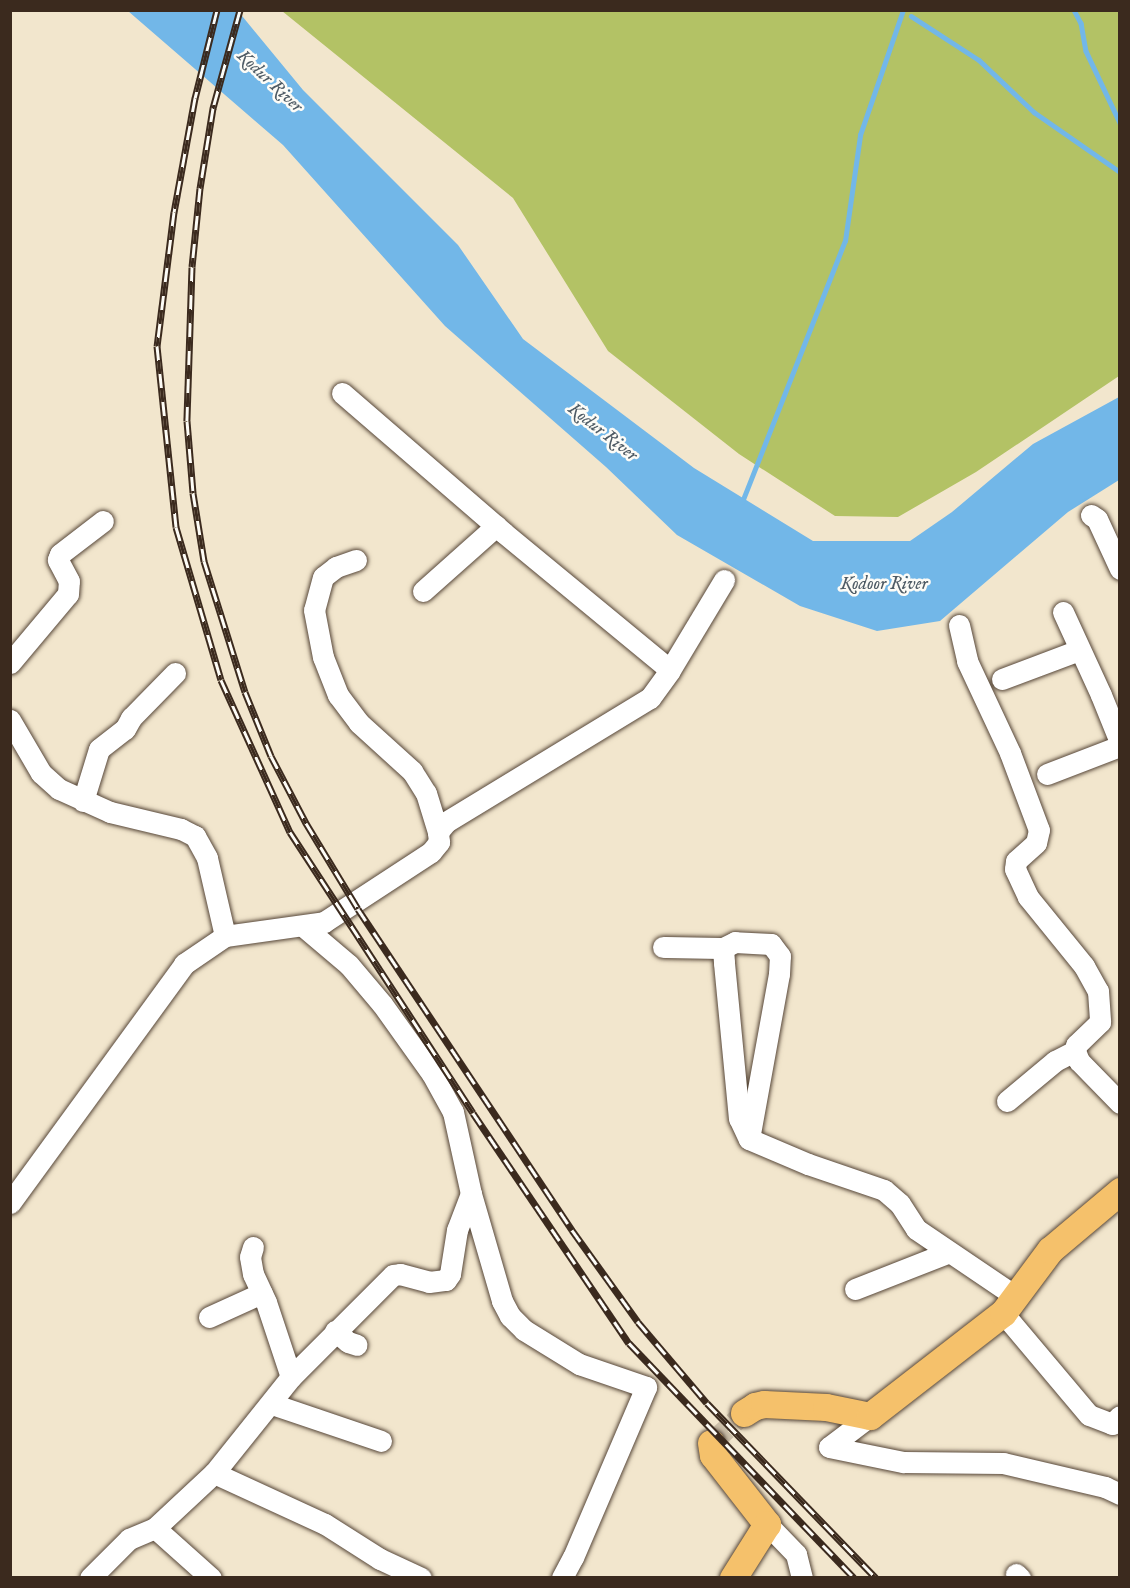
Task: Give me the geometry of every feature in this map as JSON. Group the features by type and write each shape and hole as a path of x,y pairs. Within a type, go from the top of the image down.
{"main road":[{"path":"744,1413 755,1406 764,1404 826,1407 870,1416 1009,1305 1050,1250 1119,1191"},
{"path":"711,1443 713,1455 767,1524 733,1578"}],"street":[{"path":"342,393 496,526 670,670"},
{"path":"1091,515 1096,519 1119,569"},
{"path":"10,663 68,594 69,581 58,560 60,554 103,521"},
{"path":"423,591 496,526"},
{"path":"10,1203 184,964 225,936 324,922 431,852 438,842 438,832 426,793 412,771 359,723 338,695 323,657 314,610 323,577 336,567 356,560"},
{"path":"438,832 446,822 650,698 670,670 724,580"},
{"path":"1047,774 1119,744 1101,695 1078,650 1063,612"},
{"path":"959,625 967,661 1010,753 1039,830 1036,843 1016,861 1015,869 1028,897 1084,966 1098,991 1100,1022 1076,1045 1075,1051 1079,1061 1119,1103"},
{"path":"1002,679 1078,650"},
{"path":"82,801 99,750 125,729 131,717 175,673"},
{"path":"10,720 41,773 59,789 110,812 181,830 195,836 207,858 225,936"},
{"path":"303,926 349,965 382,1004 432,1074 453,1112 471,1194 502,1301 510,1316 524,1330 579,1364 646,1387 562,1578"},
{"path":"663,947 723,948 735,942 771,944 780,956 779,974 749,1139"},
{"path":"723,948 739,1118 749,1139 808,1164 884,1190 900,1204 916,1229 1009,1305 1089,1415 1112,1424 1119,1416"},
{"path":"1007,1101 1055,1061 1075,1051"},
{"path":"90,1578 129,1539 155,1528 214,1473 272,1404 291,1377 393,1275 400,1274 429,1282 446,1280 450,1274 457,1230 471,1194"},
{"path":"253,1247 250,1257 253,1274 262,1293 291,1377"},
{"path":"855,1289 947,1253"},
{"path":"209,1317 262,1293"},
{"path":"335,1331 348,1342 357,1345"},
{"path":"272,1404 381,1441"},
{"path":"870,1416 829,1448 903,1462 1003,1462 1105,1487 1119,1494"},
{"path":"214,1473 325,1524 380,1559 421,1578"},
{"path":"767,1524 796,1554 802,1578"},
{"path":"155,1528 211,1578"}],"green space":[{"path":"282,11 1119,11 1119,376 976,472 898,517 835,516 739,454 608,351 513,198"}],"water":[{"name":"Kodoor River","path":"128,11 238,11 303,90 458,245 523,339 694,468 813,541 910,541 952,512 1033,444 1119,397 1119,480 1068,512 940,621 877,631 800,606 677,535 606,467 445,326 283,145"}],"waterway":[{"path":"742,502 845,241 860,135 903,10"},
{"path":"1074,10 1081,23 1086,51 1120,123"},
{"path":"911,16 979,60 1034,112 1120,172"}],"tunnel":[{"path":"711,1443 744,1413"}],"railway":[{"path":"217,10 195,98 174,212 157,346 176,527 221,680 290,832 473,1113 629,1343 854,1578"},
{"path":"240,10 213,108 200,188 192,267 187,421 193,493 204,561 245,692 271,756 306,823 358,909 572,1230 638,1322 707,1403 876,1578"}],"water label":[{"name":"Kodur River","path":"269,82"},
{"name":"Kodur River","path":"602,433"}]}
